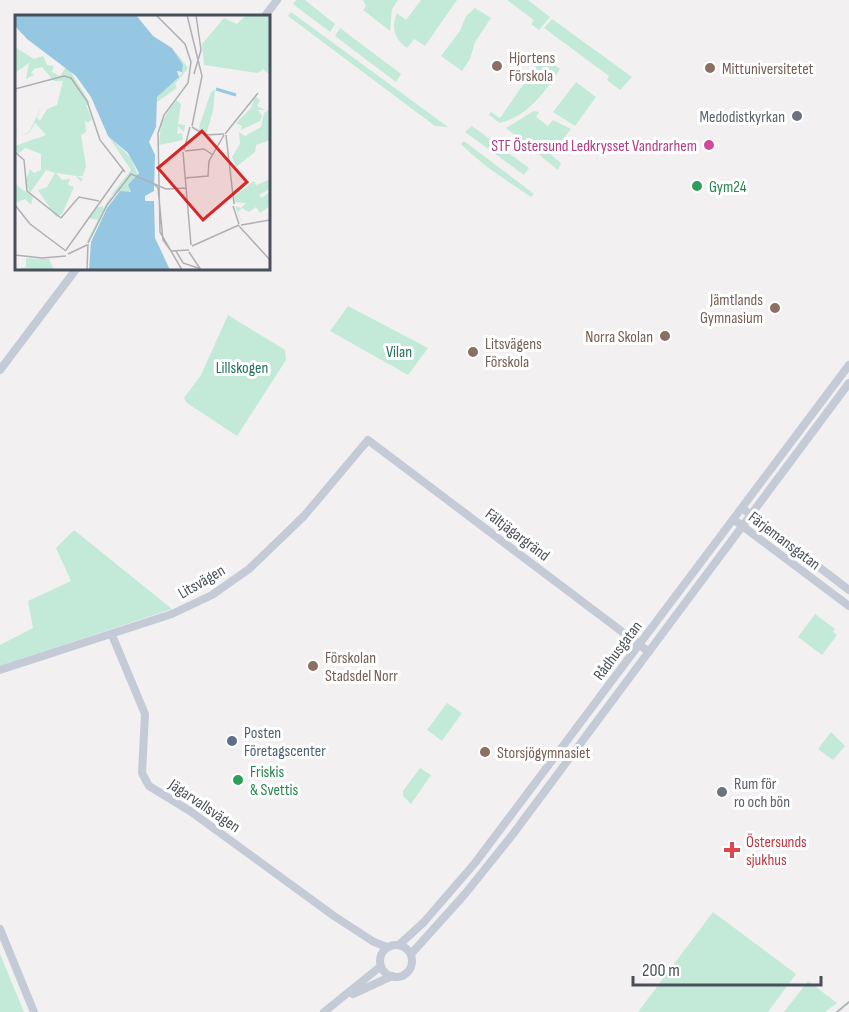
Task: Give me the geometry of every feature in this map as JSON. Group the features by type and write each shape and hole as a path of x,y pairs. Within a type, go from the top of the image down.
{"main road":[{"path":"267,15 277,0"},
{"path":"0,369 75,270"},
{"name":"Rådhusgatan","path":"399,945 424,922 475,863 849,365"},
{"name":"Rådhusgatan","path":"411,954 465,894 513,834 849,383"},
{"name":"Litsvägen","path":"0,670 172,614 212,595 249,569 319,500 368,440"},
{"name":"Fältjägargränd","path":"368,440 649,652"},
{"name":"Färjemansgatan","path":"742,508 849,590"},
{"name":"Färjemansgatan","path":"733,519 849,606"},
{"name":"Jägarvallsvägen","path":"112,635 145,714 146,734 142,773 149,786 190,811 385,950"},
{"path":"0,929 34,1012"},
{"path":"324,1012 381,966 385,950 399,945 411,954 412,964 408,972 402,976 392,976 336,1003"},
{"path":"381,966 392,976"}],"green space":[{"path":"296,0 305,0 335,24 330,32 293,4"},
{"path":"363,0 398,0 392,9 390,31 363,10 366,6"},
{"path":"421,0 457,0 425,46 414,39 407,48 395,32 395,18 397,13 406,20"},
{"path":"507,0 528,0 550,17 539,30 531,24 534,20"},
{"path":"475,8 491,18 475,42 470,59 462,71 441,56 460,31 466,16"},
{"path":"291,12 448,127 435,126 288,16"},
{"path":"552,19 632,77 620,90 607,80 609,76 544,28"},
{"path":"340,28 401,74 396,82 335,36"},
{"path":"543,56 560,69 535,102 519,115 500,123 489,115 491,112 500,118"},
{"path":"576,82 596,97 575,126 553,112"},
{"path":"534,111 539,112 536,117 548,126 553,120 571,129 551,155 561,163 558,170 506,128"},
{"path":"472,126 529,168 524,175 465,132"},
{"path":"464,141 534,194 531,197 486,166 461,144"},
{"name":"Vilan","path":"348,306 428,348 408,375 330,331"},
{"name":"Lillskogen","path":"228,315 285,350 286,360 237,436 187,403 184,398 201,375"},
{"path":"74,530 172,609 0,666 0,645 33,628 28,601 71,581 56,548"},
{"path":"815,614 835,629 833,632 837,635 822,655 798,637"},
{"path":"447,703 462,713 442,741 427,730"},
{"path":"831,732 845,746 833,760 818,749"},
{"path":"420,768 431,775 411,804 403,796 403,791"},
{"path":"713,912 796,974 768,1012 638,1012"},
{"path":"0,954 24,1012 0,1012"},
{"path":"808,981 837,1003 825,1012 784,1012"}],"railway":[{"path":"837,1012 849,1002"}],"place":[{"name":"Hjortens Förskola","path":"497,66"},
{"name":"Mittuniversitetet","path":"710,68"},
{"name":"Medodistkyrkan","path":"797,116"},
{"name":"STF Östersund Ledkrysset Vandrarhem","path":"709,145"},
{"name":"Gym24","path":"697,186"},
{"name":"Jämtlands Gymnasium","path":"775,308"},
{"name":"Norra Skolan","path":"665,336"},
{"name":"Litsvägens Förskola","path":"473,352"},
{"name":"Förskolan Stadsdel Norr","path":"313,666"},
{"name":"Posten Företagscenter","path":"232,741"},
{"name":"Storsjögymnasiet","path":"485,752"},
{"name":"Friskis & Svettis","path":"238,780"},
{"name":"Rum för ro och bön","path":"722,792"},
{"name":"Östersunds sjukhus","path":"732,850"}]}
